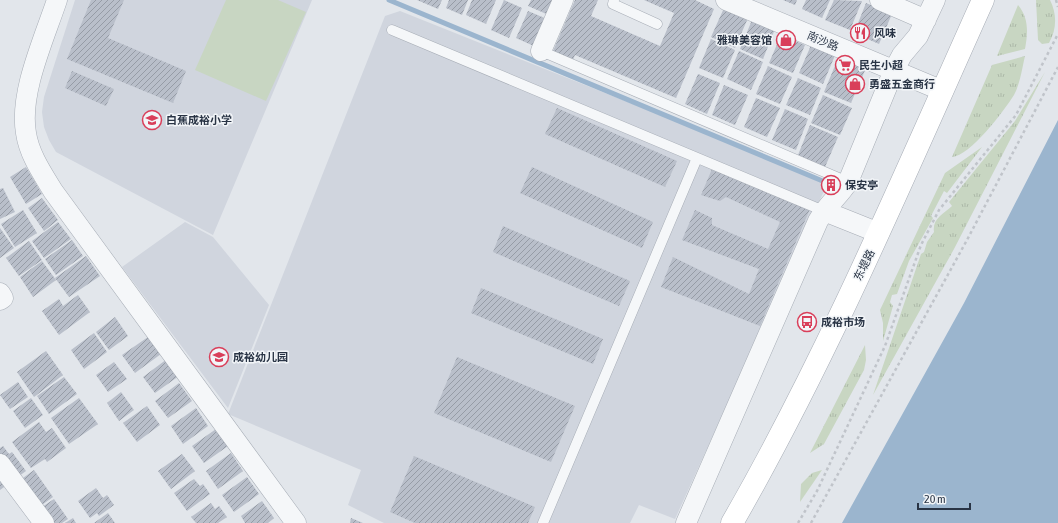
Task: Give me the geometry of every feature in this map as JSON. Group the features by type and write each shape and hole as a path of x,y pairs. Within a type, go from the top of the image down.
{"main road":[{"name":"东堤路","path":"732,523 768,460 879,233 983,0"}],"street":[{"path":"57,0 28,88 24,111 26,134 32,154 53,191 296,523"},
{"path":"541,51 563,0"},
{"name":"南沙路","path":"726,0 943,91"},
{"path":"880,0 926,20"},
{"path":"686,523 824,211 848,182 894,70 902,55 918,36 935,0"},
{"path":"824,211 879,233"},
{"path":"0,293 3,298 0,300"},
{"path":"0,464 44,523"}],"lane":[{"path":"614,0 613,4 657,24"},
{"path":"392,30 824,211"},
{"path":"541,51 848,182"},
{"path":"543,523 697,158"}],"path":[{"path":"1056,0 1058,7"},
{"path":"798,523 817,491 885,346 921,245 939,210 1016,115 1058,34"},
{"path":"812,523 967,240 1058,67"}],"shaded area":[{"name":"白蕉成裕小学","path":"75,0 312,0 213,235 56,152 44,127 42,112 44,97"},
{"path":"400,11 828,182 675,519 639,505 630,523 384,523 348,505 361,470 228,414 385,16"},
{"name":"成裕幼儿园","path":"185,222 213,237 269,305 228,408 122,267"}],"green space":[{"path":"226,0 278,0 306,12 266,101 195,70"},
{"path":"1036,0 1050,0 1054,11 1055,27 1049,43 1042,44 1038,40"},
{"path":"1018,5 1022,10 1027,26 1025,49 997,56"},
{"path":"1025,56 1018,86 1009,102 986,132 977,141 959,155 952,157 992,65"},
{"path":"1045,72 954,249 873,395 921,254 924,252 927,242 934,232 936,220 952,206 949,202 1015,121"},
{"path":"982,147 947,193 944,191 931,216 933,218 909,261 897,294 892,295 890,302 893,306 883,341 883,323 880,310 945,173"},
{"path":"865,345 866,360 864,370 824,444 810,453"},
{"path":"822,470 800,502 801,484 812,473"}],"water":[{"path":"1058,120 1058,523 842,523 964,303"}],"building":[{"path":"91,0 124,0 108,38 186,71 173,103 67,59"},
{"path":"417,0 442,0 438,9"},
{"path":"449,0 468,0 462,15 446,8"},
{"path":"472,0 496,0 486,24 466,15"},
{"path":"504,0 522,8 509,38 491,30"},
{"path":"531,0 558,0 551,16 528,6"},
{"path":"575,0 598,0 591,16 660,46 674,13 644,0 695,0 714,9 676,98 575,55 573,60 553,51"},
{"path":"783,0 797,0 795,5"},
{"path":"806,0 830,0 822,18 802,9"},
{"path":"834,0 862,1 850,30 825,20"},
{"path":"866,3 892,14 879,44 854,33"},
{"path":"724,8 748,18 735,48 711,37"},
{"path":"528,11 547,19 536,47 516,38"},
{"path":"752,20 775,29 763,59 740,49"},
{"path":"781,35 805,45 793,73 769,63"},
{"path":"711,39 735,50 723,78 699,68"},
{"path":"812,43 836,53 823,84 799,73"},
{"path":"739,51 763,62 751,90 727,79"},
{"path":"839,56 866,68 851,103 824,92"},
{"path":"768,66 792,77 780,104 756,94"},
{"path":"72,71 114,89 106,106 65,88"},
{"path":"698,74 720,83 707,114 685,104"},
{"path":"798,78 821,88 810,115 786,105"},
{"path":"724,85 748,95 735,125 712,115"},
{"path":"823,95 852,108 840,135 811,123"},
{"path":"756,98 780,108 767,137 744,127"},
{"path":"557,108 677,161 665,187 545,134"},
{"path":"785,109 808,119 796,150 772,140"},
{"path":"810,125 838,137 825,167 798,155"},
{"path":"26,167 42,194 26,204 10,177"},
{"path":"532,167 653,222 642,248 520,193"},
{"path":"712,169 810,209 760,326 661,287 673,257 749,294 759,269 682,240 695,210 712,218 712,225 768,249 780,222 726,197 720,201 701,195"},
{"name":"保安亭","path":"827,176 840,182 835,194 822,189"},
{"path":"3,188 15,212 0,219 0,189"},
{"path":"42,198 58,220 44,231 28,208"},
{"path":"23,210 37,233 15,247 1,224"},
{"path":"58,222 71,239 44,258 32,241"},
{"path":"503,226 630,281 619,306 493,252"},
{"path":"0,228 14,248 0,258"},
{"path":"72,240 83,256 56,275 45,259"},
{"path":"29,241 42,260 19,276 6,258"},
{"path":"86,256 100,276 69,297 55,278"},
{"path":"42,261 56,280 33,297 20,277"},
{"path":"481,288 603,339 593,364 471,313"},
{"path":"78,295 90,312 59,335 42,311 59,299 63,306"},
{"path":"115,317 128,336 109,350 96,332"},
{"path":"94,333 107,352 84,369 71,350"},
{"path":"148,337 161,354 135,373 122,355"},
{"path":"46,351 63,375 34,397 17,372"},
{"path":"457,357 575,406 551,462 434,413"},
{"path":"167,359 179,376 155,393 143,377"},
{"path":"114,362 127,379 108,392 96,375"},
{"path":"64,377 77,394 49,414 37,396"},
{"path":"18,382 28,397 10,409 0,395"},
{"path":"179,383 192,401 168,418 155,401"},
{"path":"121,392 134,410 119,421 107,403"},
{"path":"31,398 43,415 25,428 13,411"},
{"path":"79,398 98,424 69,444 51,418"},
{"path":"147,406 160,425 137,442 123,423"},
{"path":"196,408 208,426 183,444 171,426"},
{"path":"39,422 46,432 52,428 66,448 47,462 45,459 31,468 12,442"},
{"path":"216,429 228,446 204,463 192,446"},
{"path":"3,446 9,454 12,452 26,471 0,490 0,448"},
{"path":"231,453 243,471 218,489 206,471"},
{"path":"182,454 195,471 171,489 158,471"},
{"path":"414,456 535,507 528,523 415,523 390,512"},
{"path":"34,470 53,497 35,510 16,483"},
{"path":"247,477 259,494 234,512 222,495"},
{"path":"194,479 200,486 203,484 210,494 187,511 174,493"},
{"path":"96,488 103,498 107,495 114,505 99,516 97,513 90,518 78,501"},
{"path":"54,499 68,519 62,523 44,523 36,511"},
{"path":"262,501 274,518 268,523 245,523 241,516"},
{"path":"211,503 215,509 219,506 227,517 218,523 196,523 191,517"},
{"path":"108,513 115,523 94,523"},
{"path":"73,518 76,523 65,523"},
{"path":"351,518 363,523 350,523"}],"waterway":[{"path":"389,0 825,182"}],"place":[{"name":"风味","path":"860,33"},
{"name":"雅琳美容馆","path":"786,40"},
{"name":"民生小超","path":"845,65"},
{"name":"勇盛五金商行","path":"855,84"},
{"name":"白蕉成裕小学","path":"152,120"},
{"name":"保安亭","path":"831,185"},
{"name":"成裕市场","path":"807,322"},
{"name":"成裕幼儿园","path":"219,357"}]}
